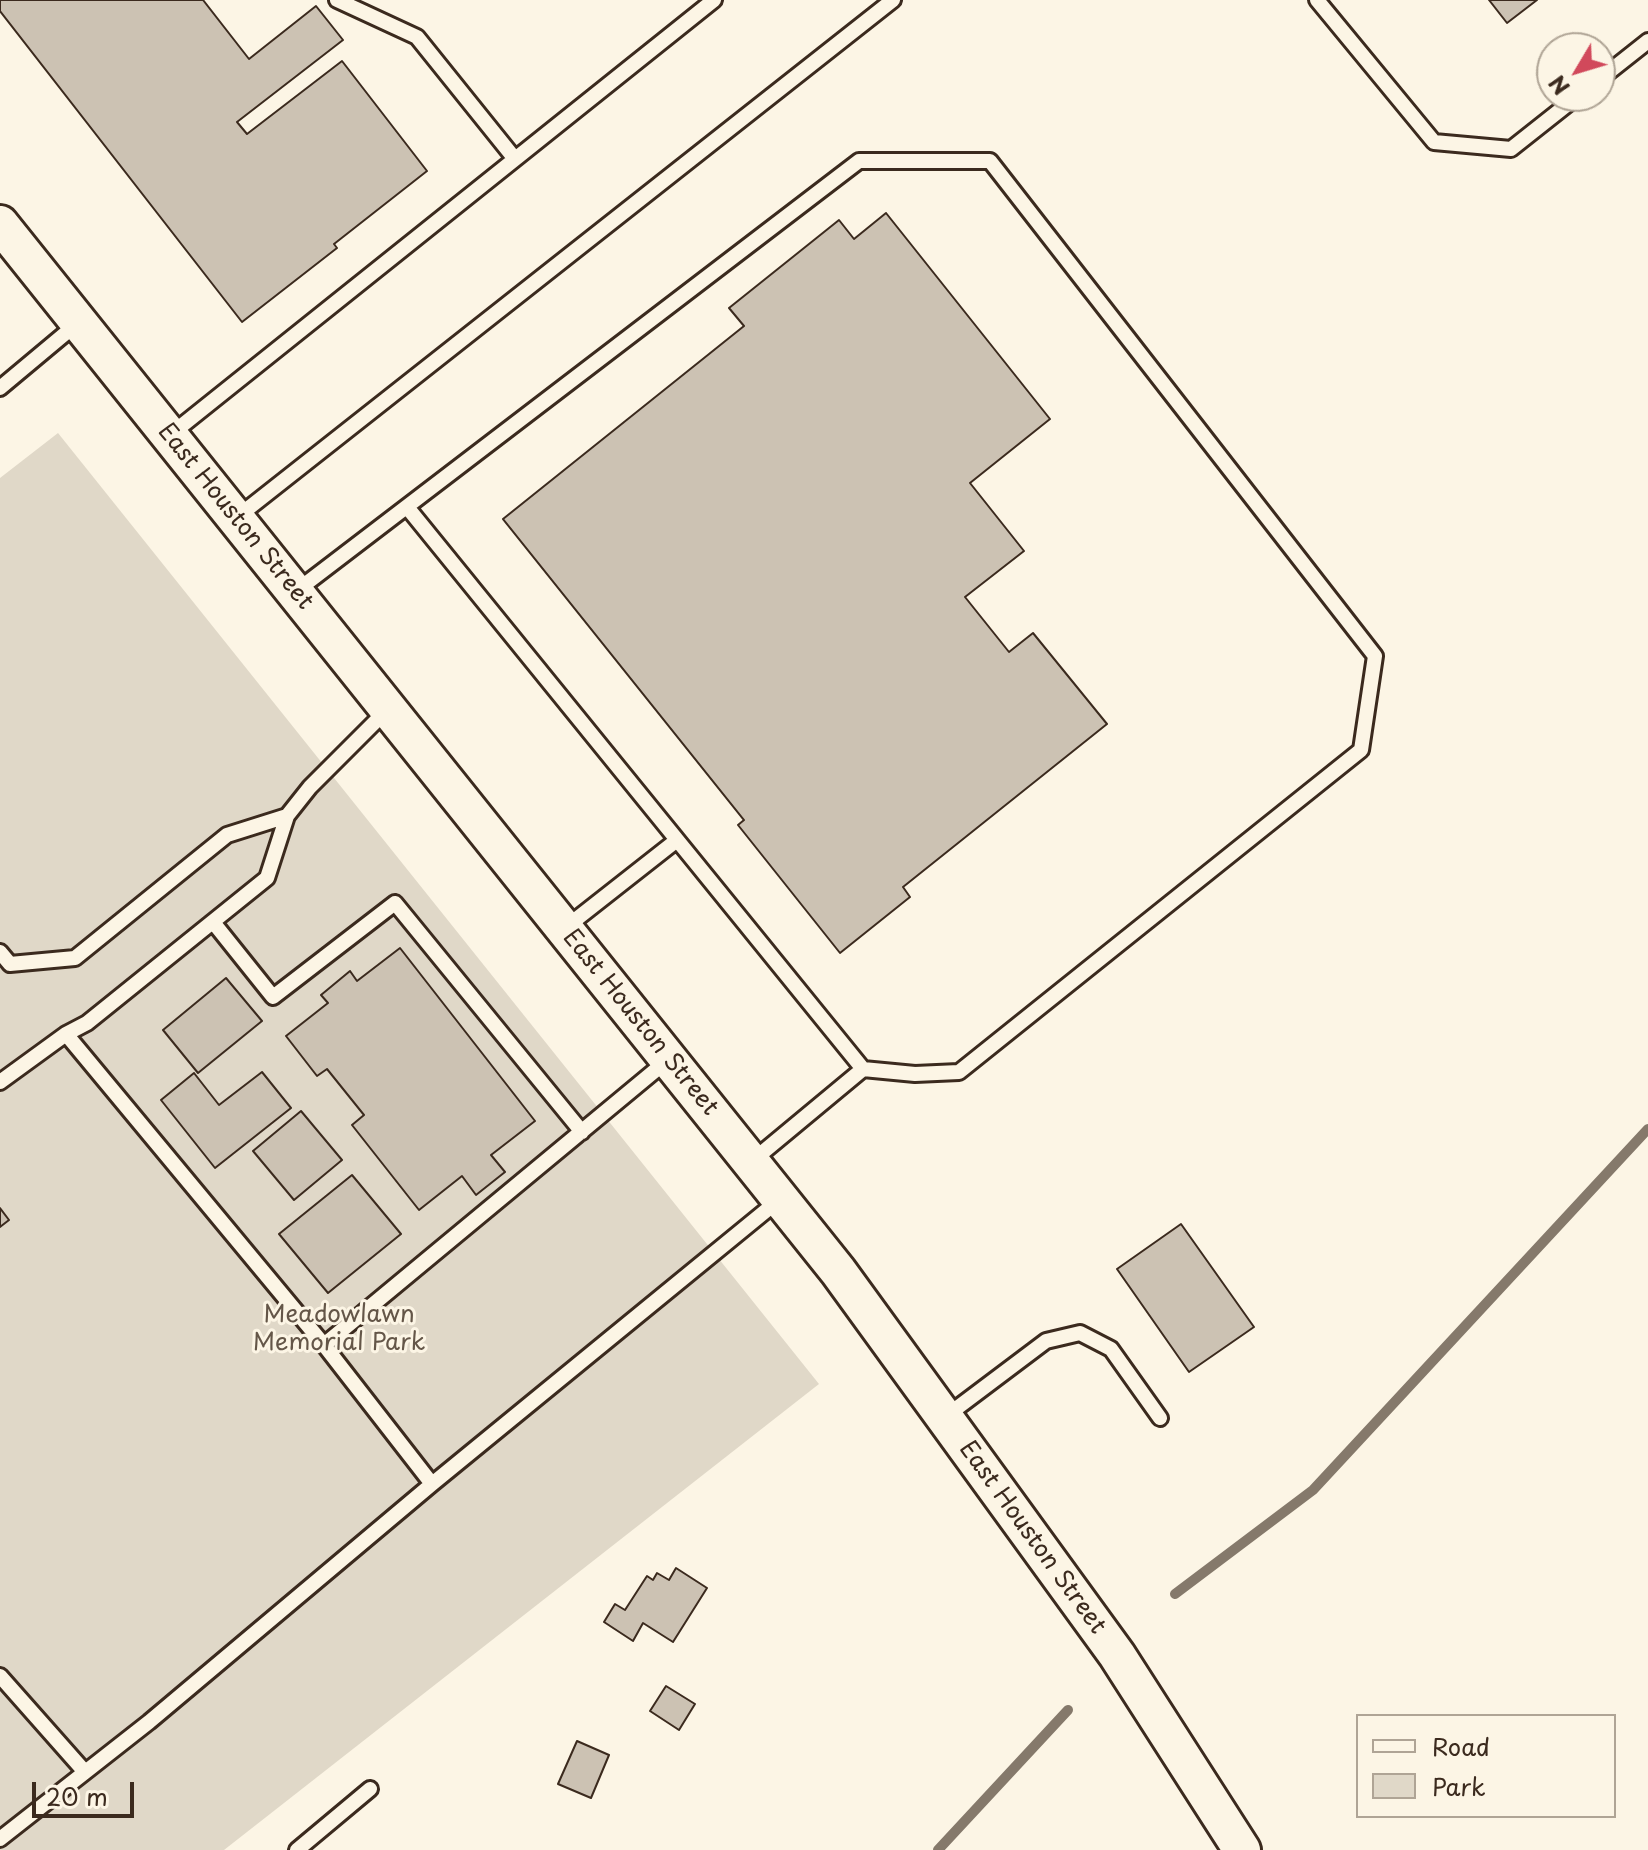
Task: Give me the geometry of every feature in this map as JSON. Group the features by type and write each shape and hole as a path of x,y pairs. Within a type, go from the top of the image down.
{"main road":[{"name":"East Houston Street","path":"0,224 838,1271 1117,1655 1242,1850"}],"lane":[{"path":"337,0 417,37 515,159"},
{"path":"170,436 714,0"},
{"path":"236,518 893,0"},
{"path":"1317,0 1434,142 1511,149 1558,112"},
{"path":"1616,66 1648,41"},
{"path":"295,592 859,161 990,161 1375,656 1361,750 959,1072 915,1074 863,1069 751,1162"},
{"path":"0,388 79,322"},
{"path":"407,507 863,1069"},
{"path":"0,1082 66,1034 87,1023 267,878 287,816 310,787 388,708"},
{"path":"0,952 10,964 75,958 227,835 287,816"},
{"path":"564,929 677,840"},
{"path":"213,922 273,997 395,903 582,1132"},
{"path":"66,1034 324,1345 432,1484"},
{"path":"324,1345 669,1059"},
{"path":"0,1839 149,1722 432,1484 780,1199"},
{"path":"944,1417 1046,1341 1080,1333 1111,1349 1160,1418"},
{"path":"0,1676 85,1772"},
{"path":"297,1850 370,1789"}],"green space":[{"name":"Meadowlawn Memorial Park","path":"58,433 819,1384 224,1850 0,1850 0,478"}],"building":[{"path":"0,0 203,0 249,59 316,6 343,40 237,122 247,134 342,61 427,171 334,244 337,248 242,322 0,11"},
{"path":"1489,0 1537,0 1507,23"},
{"path":"886,213 1050,419 970,483 1024,551 965,597 1009,652 1033,633 1107,724 903,887 910,897 840,953 738,825 744,820 503,519 744,326 729,308 839,220 854,239"},
{"path":"400,948 535,1121 491,1155 505,1172 476,1195 462,1176 419,1210 352,1125 364,1115 327,1069 317,1076 286,1036 328,1003 321,995 350,971 357,981"},
{"path":"226,978 262,1021 198,1073 163,1030"},
{"path":"262,1072 291,1108 215,1168 161,1100 194,1073 219,1105"},
{"path":"301,1111 342,1160 294,1200 253,1151"},
{"path":"352,1175 401,1234 328,1293 279,1234"},
{"path":"0,1208 9,1220 0,1227"},
{"path":"1181,1224 1254,1327 1189,1372 1117,1269"},
{"path":"676,1568 707,1588 673,1642 643,1623 633,1641 604,1622 615,1604 625,1610 647,1576 653,1580 657,1573 669,1580"},
{"path":"666,1686 695,1704 679,1730 650,1711"},
{"path":"577,1741 609,1755 591,1798 558,1784"}],"waterway":[{"path":"1175,1594 1313,1490 1648,1129"},
{"path":"938,1850 1068,1710"}]}
